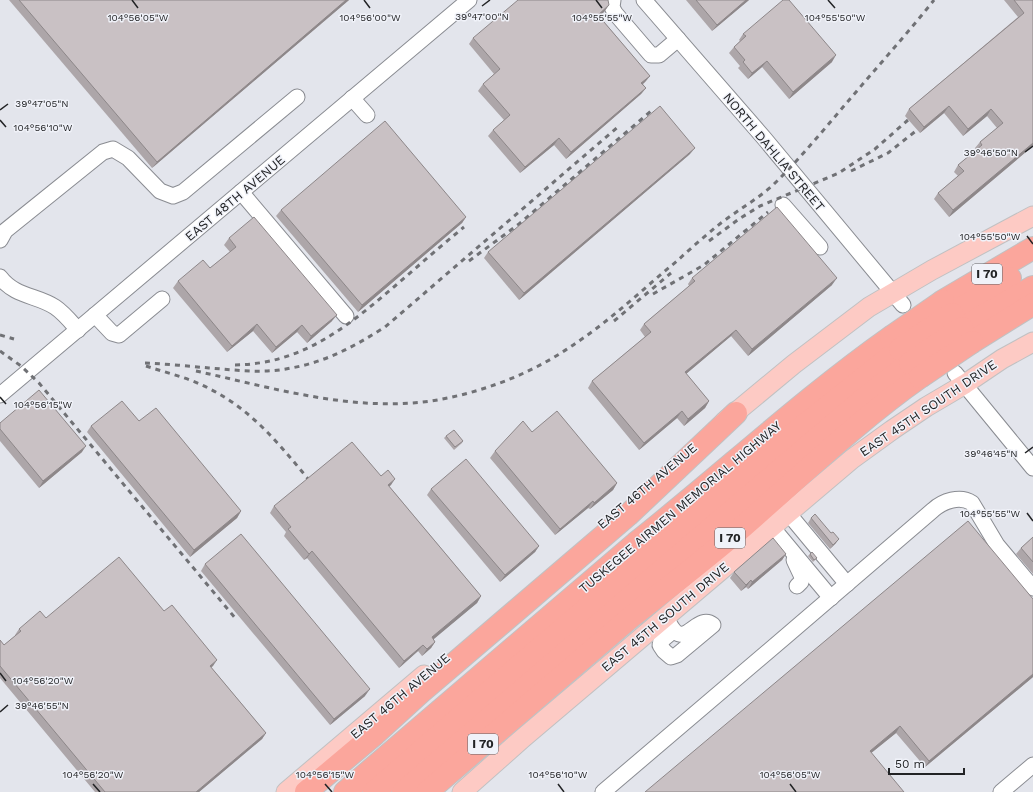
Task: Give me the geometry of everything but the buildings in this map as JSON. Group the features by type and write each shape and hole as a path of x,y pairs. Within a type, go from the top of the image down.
{"highway":[{"name":"TUSKEGEE AIRMEN MEMORIAL HIGHWAY","path":"345,792 587,584 833,380 905,357 957,322 1003,265 1033,248"},
{"path":"957,322 1001,283 1033,265"},
{"path":"957,322 1033,287"},
{"name":"TUSKEGEE AIRMEN MEMORIAL HIGHWAY","path":"428,792 538,695 732,536 896,394 905,357 957,322 1033,304"},
{"path":"374,792 519,666 804,426 905,357"},
{"path":"403,792 866,396 905,357"},
{"path":"306,792 628,514 736,413"},
{"path":"375,734 431,694 544,607 587,584"},
{"path":"447,792 508,734 538,695"}],"main road":[{"name":"EAST 46TH AVENUE","path":"286,792 701,440 845,325 869,307 898,298 1033,216"},
{"name":"EAST 45TH SOUTH DRIVE","path":"462,792 506,752 670,624 772,527 852,459 874,442 926,407 960,379 1033,342"}],"street":[{"name":"EAST 48TH AVENUE","path":"0,395 469,0"},
{"path":"613,0 612,7 615,13 651,55 660,55 678,39"},
{"name":"NORTH DAHLIA STREET","path":"644,0 764,138 898,298"},
{"path":"0,240 5,231 103,152 113,149 128,158 160,191 173,196 183,192 297,97"},
{"path":"352,98 367,115"},
{"path":"241,192 346,316"},
{"path":"783,205 820,247"},
{"path":"0,278 5,284 20,293 54,307 78,330"},
{"path":"95,315 112,333 119,335 162,299"},
{"path":"960,379 1033,468"},
{"path":"603,792 936,507 948,501 965,500 972,503 997,545 1033,588"},
{"path":"788,513 847,584"},
{"path":"772,527 831,598"},
{"path":"787,545 803,532"},
{"path":"787,545 802,574 802,580 797,586"},
{"path":"704,622 709,622 713,625 677,655 671,657 660,645 670,624 681,634 687,633 704,622"},
{"path":"1001,792 1033,765"}],"railway":[{"path":"196,371 283,391 342,401 401,404 431,401 469,393 507,380 543,364 560,354 602,324 727,218 772,186 812,143 934,0"},
{"path":"469,261 519,224 651,111"},
{"path":"709,241 760,206 839,173 875,149 908,120"},
{"path":"145,363 271,371 316,362 351,347 385,327 619,126"},
{"path":"851,171 888,153 917,130"},
{"path":"653,294 704,265 768,212"},
{"path":"235,365 259,363 282,358 302,350 341,329 359,316 464,227"},
{"path":"614,321 671,273"},
{"path":"0,335 14,339"},
{"path":"0,351 21,366 39,383 236,619"},
{"path":"146,366 202,385 239,407 276,441 309,480"}]}
